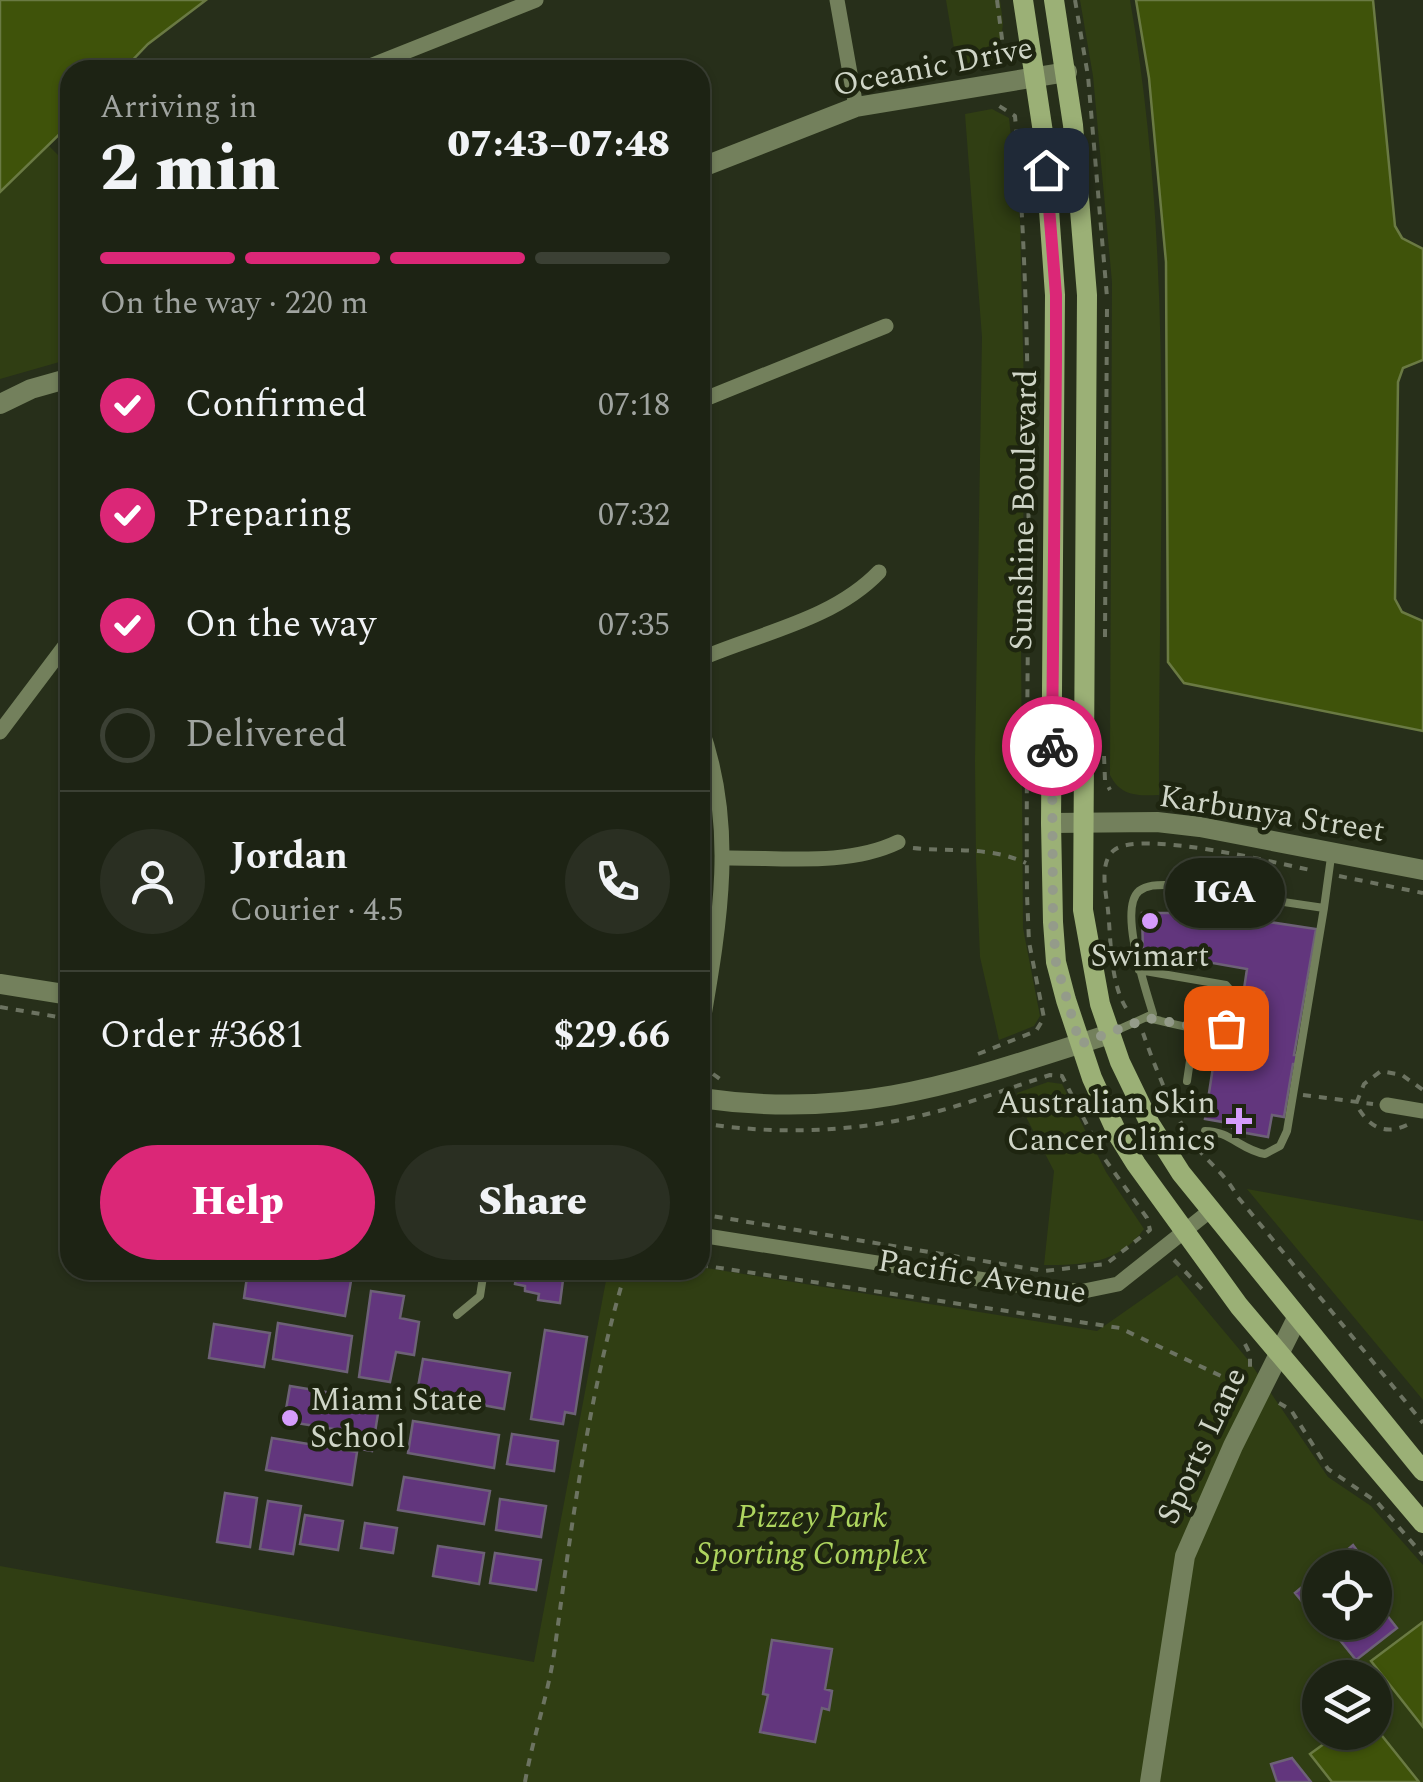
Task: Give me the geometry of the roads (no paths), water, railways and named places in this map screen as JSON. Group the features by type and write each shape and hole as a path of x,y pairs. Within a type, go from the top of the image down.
{"main road":[{"name":"Sunshine Boulevard","path":"1023,0 1036,76 1056,295 1051,823 1056,962 1080,1044 1118,1136 1183,1232"},
{"name":"Sunshine Boulevard","path":"1054,0 1066,72 1087,295 1083,910 1097,994 1110,1034 1150,1124 1210,1210"},
{"path":"1210,1210 1423,1471"},
{"path":"1183,1232 1278,1353 1423,1524"}],"street":[{"path":"385,60 536,0"},
{"path":"837,0 856,107"},
{"name":"Oceanic Drive","path":"710,164 856,107 1066,72"},
{"path":"710,397 886,326"},
{"path":"0,404 60,381"},
{"path":"710,655 833,606 863,589 880,572"},
{"path":"0,732 60,651"},
{"path":"710,763 718,794 724,858 722,904 710,977"},
{"name":"Karbunya Street","path":"1051,823 1157,822 1200,827 1423,870"},
{"path":"724,858 850,857 880,852 898,842"},
{"path":"0,984 60,994"},
{"path":"710,1099 807,1107 882,1100 951,1085 1110,1034"},
{"path":"1388,1105 1423,1111"},
{"name":"Pacific Avenue","path":"710,1237 1049,1290 1084,1290 1118,1284 1210,1210"},
{"name":"Sports Lane","path":"1150,1782 1185,1556 1278,1353 1298,1318"}],"lane":[{"path":"1205,1131 1221,1131 1249,1151 1265,1154 1280,1146 1288,1131 1332,852"},
{"path":"1151,1016 1133,938 1133,899 1146,887 1170,885 1324,908"},
{"path":"1110,1034 1151,1016 1213,1030 1234,1024 1238,999 1226,986 1139,970"},
{"path":"1187,1081 1195,1027"},
{"path":"457,1315 480,1296 482,1280"}],"place":[{"name":"Swimart","path":"1150,921"},
{"name":"IGA","path":"1226,1028"},
{"name":"Australian Skin Cancer Clinics","path":"1239,1121"},
{"name":"Miami State School","path":"290,1418"}],"park label":[{"name":"Pizzey Park Sporting Complex","path":"812,1536"}]}
